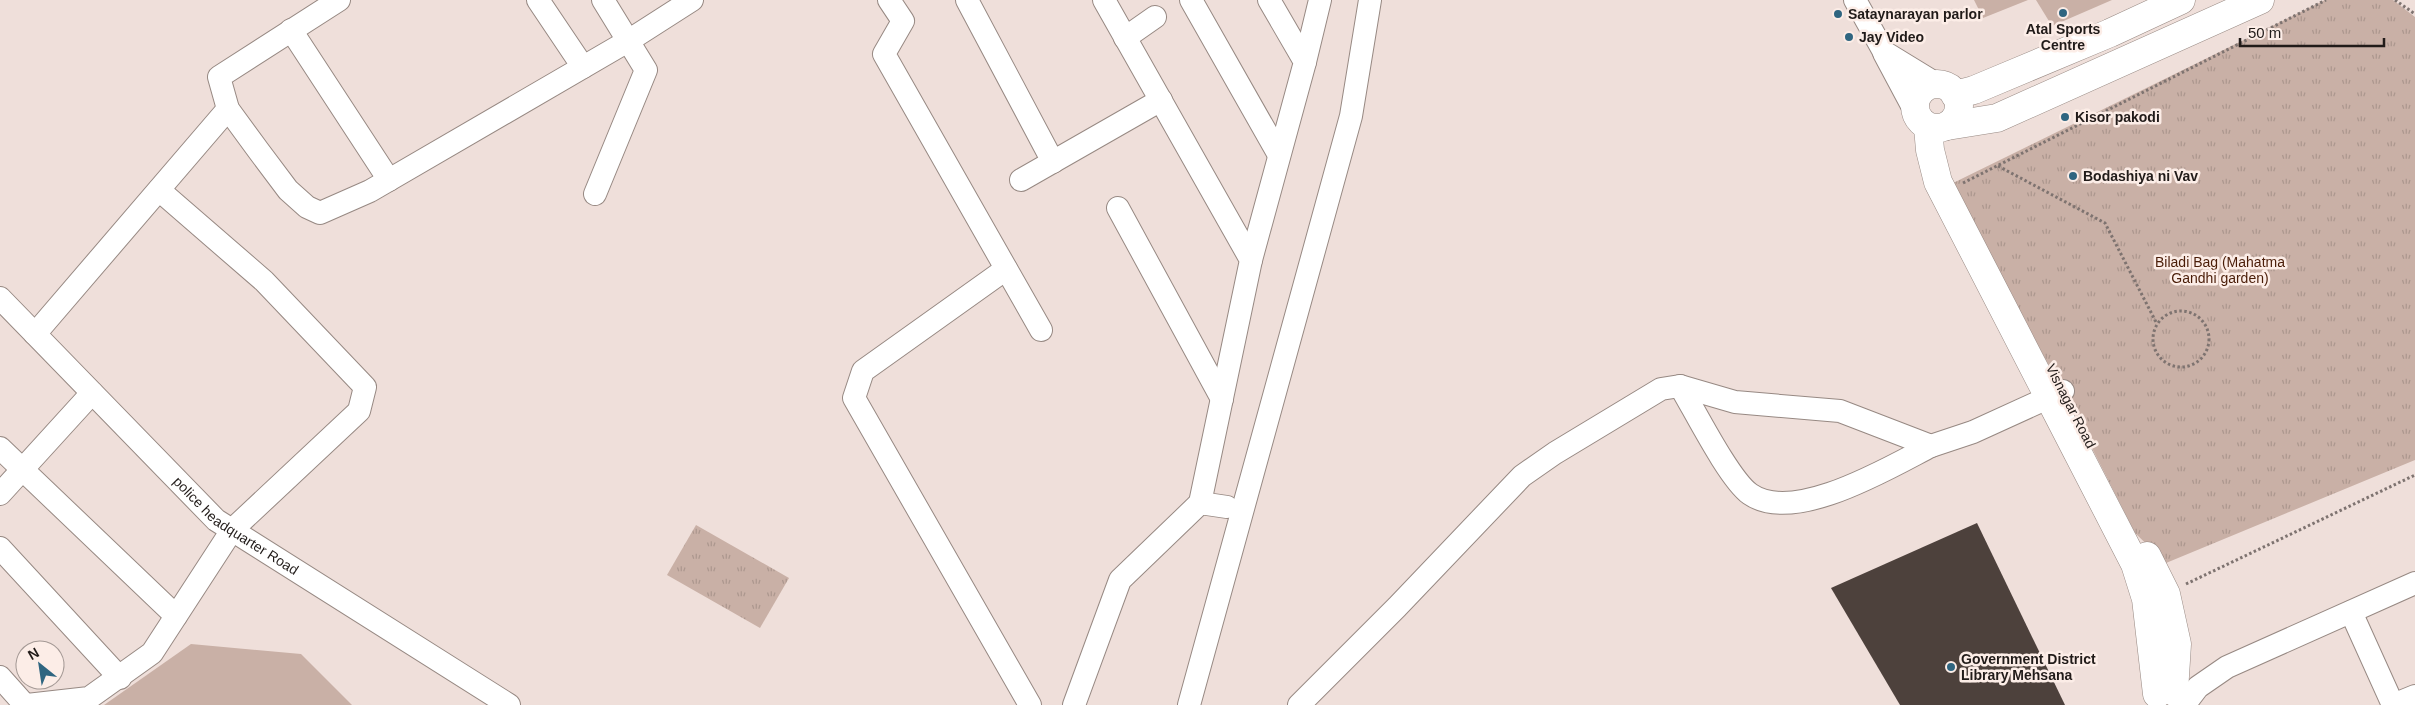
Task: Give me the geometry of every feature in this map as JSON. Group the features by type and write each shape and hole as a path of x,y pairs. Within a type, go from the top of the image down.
{"main road":[{"path":"2164,701 2146,599 2135,564 2056,394 1938,182 1930,150 1933,123 1915,103 1920,93 1928,87 1946,90 1974,90 2101,37 2181,0"},
{"path":"1933,123 1997,118 2260,0"},
{"path":"1933,123 1958,112 1959,106 1946,90"},
{"name":"Visnagar Road","path":"1933,123 1956,187 2056,394 2166,594 2176,644 2164,701"}],"street":[{"path":"338,0 219,77 228,109 288,190 307,206 320,213 370,191 628,41 692,0"},
{"path":"538,0 583,67"},
{"path":"595,194 646,70 603,0"},
{"path":"889,0 903,21 884,54 1040,330"},
{"path":"967,0 1053,162"},
{"path":"1104,0 1251,260"},
{"path":"1191,0 1279,155"},
{"path":"1269,0 1305,62"},
{"path":"1074,705 1120,580 1200,503 1251,260 1320,0"},
{"path":"1189,705 1351,116 1370,0"},
{"path":"1856,0 1884,52 1933,123"},
{"path":"1125,38 1155,17"},
{"path":"291,30 389,180"},
{"path":"1884,52 1946,90"},
{"path":"1020,180 1161,100"},
{"path":"35,334 228,109"},
{"path":"0,677 26,705 89,698 120,678 152,653 232,530 359,411 366,387 264,281 159,190"},
{"path":"1118,208 1222,399"},
{"path":"1006,269 863,371 854,398 1030,705"},
{"name":"police headquarter Road","path":"0,298 216,520 509,705"},
{"path":"1299,705 1397,608 1522,476 1555,453 1662,389 1680,386 1734,402 1840,411 1930,446"},
{"path":"1680,386 1731,472 1750,494 1763,500 1783,503 1816,499 1861,481 1930,446 1973,432 2056,394"},
{"path":"0,494 92,393"},
{"path":"0,448 176,616"},
{"path":"1200,503 1226,507"},
{"path":"0,548 120,678"},
{"path":"2164,701 2198,687 2227,668 2415,583"},
{"path":"2351,612 2393,705 2415,696"}],"path":[{"path":"1956,187 2326,0"},
{"path":"2395,0 2415,14"},
{"path":"1998,165 2105,223 2157,324 2153,342 2160,358 2167,364 2184,367 2201,359 2206,352 2209,343 2205,325 2190,313 2172,313 2157,324"},
{"path":"2166,594 2415,475"}],"green space":[{"name":"Atal Sports Centre","path":"1974,0 2028,0 1983,18"},
{"name":"Atal Sports Centre","path":"2036,0 2112,0 2052,26"},
{"name":"Biladi Bag (Mahatma Gandhi garden)","path":"2325,0 2393,0 2415,17 2415,460 2166,563 2135,533 2063,391 1949,185"},
{"path":"696,525 789,578 760,628 667,575"},
{"path":"191,644 301,654 352,705 104,705"}],"building":[{"path":"1977,523 2065,705 1900,705 1831,588"}],"place":[{"name":"Atal Sports Centre","path":"2063,13"},
{"name":"Sataynarayan parlor","path":"1838,14"},
{"name":"Jay Video","path":"1849,37"},
{"name":"Kisor pakodi","path":"2065,117"},
{"name":"Bodashiya ni Vav","path":"2073,176"},
{"name":"Government District Library Mehsana","path":"1951,667"}]}
